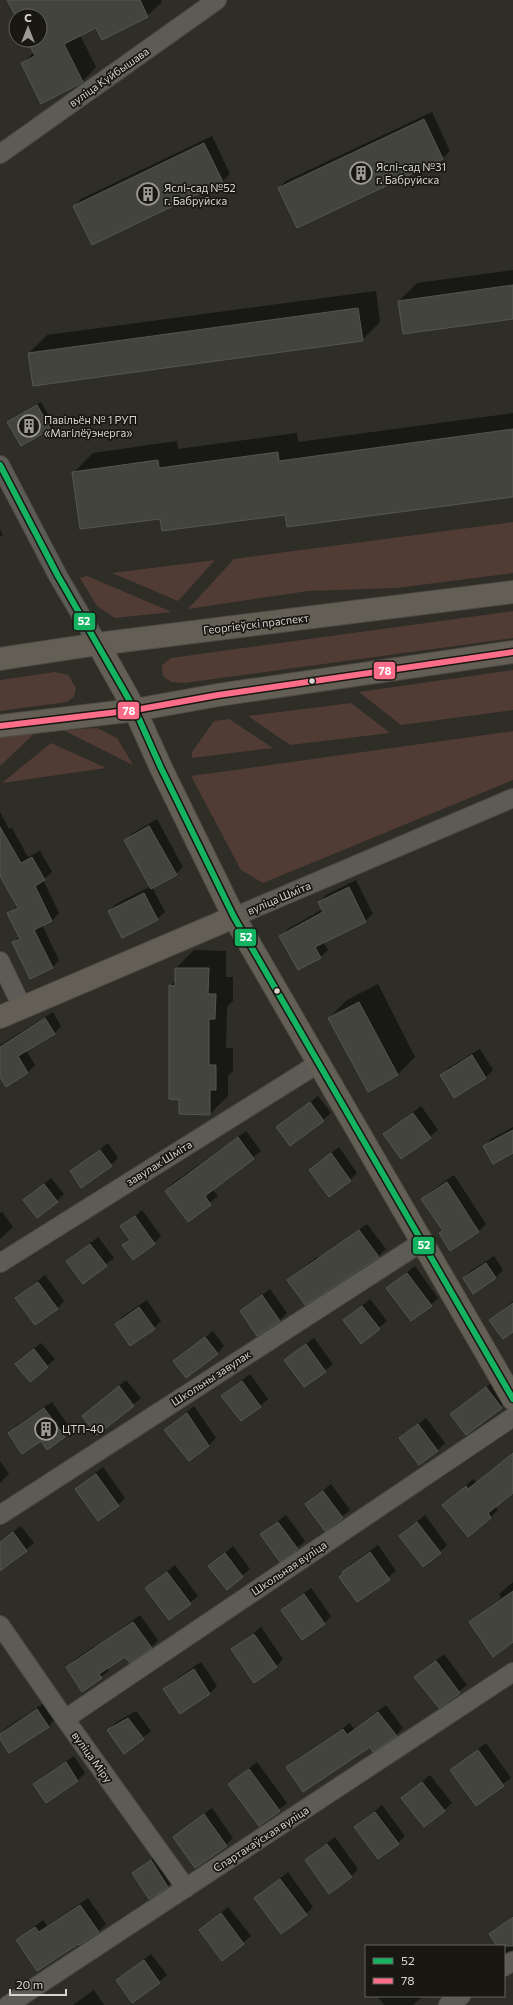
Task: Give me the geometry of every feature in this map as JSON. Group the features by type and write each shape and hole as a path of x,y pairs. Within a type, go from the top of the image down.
{"main road":[{"name":"Георгіеўскі праспект","path":"0,659 98,644 513,592"},
{"path":"98,644 135,710 161,768 234,917 513,1399"},
{"path":"0,726 135,710 218,695 513,652"},
{"name":"вуліца Шміта","path":"0,1016 234,917"}],"street":[{"name":"вуліца Куйбышава","path":"0,154 217,0"},
{"path":"0,465 58,576 98,644"},
{"name":"вуліца Шміта","path":"234,917 513,798"},
{"path":"0,961 22,1007"},
{"name":"завулак Шміта","path":"0,1263 318,1063"},
{"name":"Школьны завулак","path":"0,1514 422,1242"},
{"name":"Школьная вуліца","path":"65,1719 513,1417"},
{"name":"вуліца Міру","path":"0,1624 65,1719 186,1888"},
{"name":"Спартакаўская вуліца","path":"8,2005 513,1672"},
{"path":"448,2005 460,1997"}],"shaded area":[{"path":"513,522 513,573 396,588 308,591 188,609 234,559"},
{"path":"215,560 178,601 112,573"},
{"path":"87,576 172,612 115,618 97,606 80,578"},
{"path":"513,611 513,638 184,683 171,682 163,676 162,665 171,658"},
{"path":"513,670 513,710 401,725 359,692"},
{"path":"55,672 68,675 76,688 74,697 67,702 0,711 0,680"},
{"path":"351,703 390,733 290,745 248,716"},
{"path":"229,719 273,748 192,758 192,752 214,721"},
{"path":"97,728 117,738 133,765 63,730"},
{"path":"513,731 513,780 263,883 241,870 191,776"},
{"path":"36,732 0,766 0,737"},
{"path":"51,743 106,768 2,783"}],"building":[{"path":"7,0 140,0 148,17 102,40 96,28 64,44 83,82 41,104 21,63 35,56 31,48 48,48 48,8 11,8"},
{"name":"Яслі-сад №31 г. Бабруйска","path":"424,119 443,159 297,228 278,188"},
{"name":"Яслі-сад №52 г. Бабруйска","path":"204,143 223,182 92,245 73,206"},
{"path":"513,285 513,319 403,334 398,301"},
{"path":"358,308 363,341 33,386 28,353"},
{"name":"Павільён № 1 РУП «Магілёўэнерга»","path":"37,405 51,429 21,446 7,422"},
{"path":"513,429 513,497 287,527 285,515 162,531 160,519 80,529 72,472 158,460 159,468 278,452 279,461"},
{"path":"149,826 177,875 151,889 124,840"},
{"path":"0,827 21,863 32,857 45,880 35,886 52,921 34,930 53,968 30,979 12,942 20,939 7,913 18,908 0,876"},
{"path":"349,887 366,922 315,947 321,958 298,970 279,936 323,912 318,902"},
{"path":"144,893 158,920 122,938 108,911"},
{"path":"175,968 209,968 208,994 216,994 215,1019 209,1019 209,1065 216,1065 216,1090 210,1090 210,1115 179,1114 179,1100 169,1099 169,985 175,986"},
{"path":"359,1002 398,1075 368,1092 328,1018"},
{"path":"45,1018 55,1034 18,1056 28,1073 6,1087 0,1077 0,1047"},
{"path":"472,1055 486,1078 454,1098 440,1075"},
{"path":"310,1102 324,1121 290,1146 276,1127"},
{"path":"413,1113 431,1138 401,1159 383,1134"},
{"path":"513,1130 513,1153 493,1164 483,1146"},
{"path":"238,1137 254,1159 205,1196 211,1205 188,1222 165,1191"},
{"path":"100,1150 112,1166 81,1188 70,1171"},
{"path":"331,1153 351,1181 329,1197 309,1170"},
{"path":"447,1182 479,1232 450,1251 439,1233 443,1231 421,1199"},
{"path":"44,1184 58,1202 37,1218 23,1200"},
{"path":"135,1216 155,1244 133,1260 122,1245 130,1240 120,1226"},
{"path":"359,1230 379,1257 305,1305 287,1280"},
{"path":"90,1244 107,1266 83,1284 66,1261"},
{"path":"486,1263 496,1278 473,1294 463,1278"},
{"path":"407,1273 432,1306 411,1321 386,1288"},
{"path":"38,1282 58,1309 35,1325 15,1298"},
{"path":"262,1295 280,1321 257,1336 240,1311"},
{"path":"513,1303 513,1332 503,1339 489,1320"},
{"path":"362,1306 380,1329 361,1344 343,1320"},
{"path":"139,1307 155,1329 130,1346 115,1324"},
{"path":"205,1337 218,1354 186,1378 173,1361"},
{"path":"306,1344 326,1372 304,1387 284,1360"},
{"path":"34,1349 48,1367 30,1382 15,1364"},
{"path":"242,1381 261,1407 241,1421 221,1396"},
{"path":"119,1386 134,1406 97,1435 82,1416"},
{"path":"486,1387 502,1408 466,1435 450,1414"},
{"path":"44,1408 65,1437 47,1450 41,1441 22,1454 8,1433"},
{"path":"187,1413 209,1446 189,1461 164,1430"},
{"path":"418,1424 438,1451 419,1465 399,1438"},
{"path":"513,1453 513,1493 488,1513 491,1518 468,1537 442,1505 466,1486 468,1489"},
{"path":"96,1474 119,1506 98,1521 75,1489"},
{"path":"323,1491 343,1518 325,1531 305,1504"},
{"path":"278,1522 298,1549 280,1562 260,1534"},
{"path":"417,1522 441,1553 423,1567 399,1536"},
{"path":"13,1532 27,1551 0,1571 0,1542"},
{"path":"370,1552 390,1580 357,1602 339,1577 343,1574 342,1572"},
{"path":"225,1553 243,1577 227,1590 208,1566"},
{"path":"167,1572 191,1604 169,1620 145,1588"},
{"path":"513,1591 513,1642 493,1657 469,1622"},
{"path":"304,1594 325,1624 302,1640 281,1610"},
{"path":"133,1622 152,1648 130,1663 125,1657 99,1674 102,1678 82,1692 66,1667"},
{"path":"254,1634 277,1667 254,1683 231,1649"},
{"path":"436,1661 460,1693 439,1708 414,1677"},
{"path":"194,1669 210,1694 180,1714 163,1689"},
{"path":"37,1709 49,1727 9,1753 0,1739 0,1734"},
{"path":"378,1712 397,1736 373,1752 370,1747 303,1792 286,1767 343,1729 347,1735"},
{"path":"128,1718 144,1739 124,1754 107,1730"},
{"path":"478,1750 504,1786 476,1806 450,1770"},
{"path":"66,1762 78,1781 46,1803 33,1784"},
{"path":"249,1769 280,1811 259,1826 228,1784"},
{"path":"422,1782 445,1811 424,1827 401,1798"},
{"path":"375,1812 399,1844 378,1859 354,1827"},
{"path":"204,1814 227,1846 195,1868 173,1837"},
{"path":"327,1844 352,1877 329,1894 305,1860"},
{"path":"151,1860 168,1887 149,1899 132,1873"},
{"path":"280,1879 307,1915 281,1934 254,1898"},
{"path":"80,1905 99,1932 37,1971 16,1940 35,1927 39,1932"},
{"path":"221,1913 244,1944 222,1961 199,1930"},
{"path":"513,1917 513,1946 496,1945 489,1934"},
{"path":"144,1960 160,1983 132,2003 116,1980"}],"transit line":[{"name":"52","path":"0,465 58,576 135,710 161,768 234,917 513,1399"},
{"name":"78","path":"0,726 135,710 218,695 513,652"}],"place":[{"name":"Яслі-сад №31 г. Бабруйска","path":"361,173"},
{"name":"Яслі-сад №52 г. Бабруйска","path":"148,194"},
{"name":"Павільён № 1 РУП «Магілёўэнерга»","path":"29,426"},
{"name":"ЦТП-40","path":"46,1429"}]}
